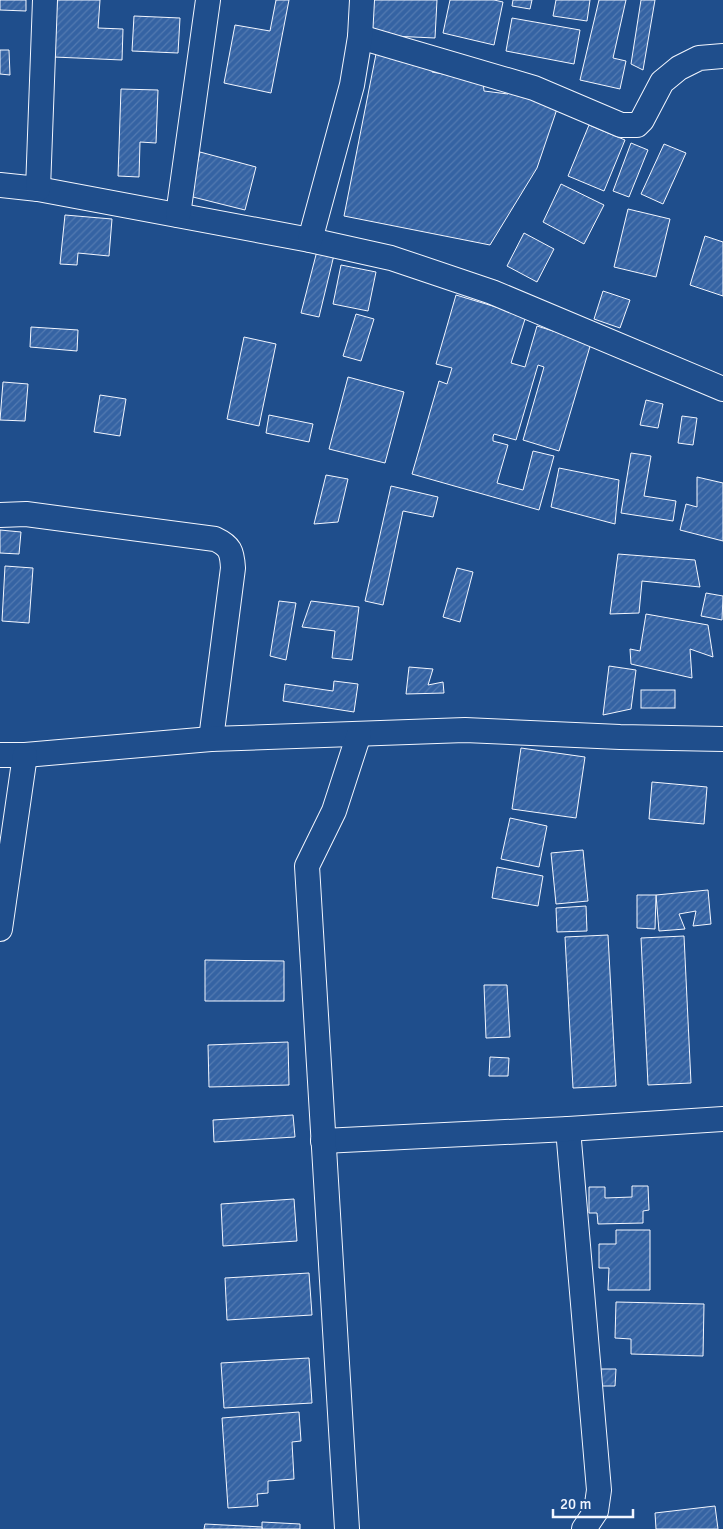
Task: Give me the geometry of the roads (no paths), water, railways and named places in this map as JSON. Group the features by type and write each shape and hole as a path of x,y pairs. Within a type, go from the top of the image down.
{"street":[{"path":"38,188 45,0"},
{"path":"178,215 208,0"},
{"path":"310,240 352,85 360,37 362,0"},
{"path":"360,37 534,88 621,125 630,126 642,120 662,82 679,68 699,58 723,56"},
{"path":"0,185 38,188 310,240 391,258 492,292 723,389"},
{"path":"0,515 26,514 215,539 226,544 232,555 234,568 211,739"},
{"path":"0,755 25,755 211,739 465,730 620,737 723,739"},
{"path":"347,1529 307,866 334,811 358,734"},
{"path":"0,929 25,755"},
{"path":"323,1142 723,1119"},
{"path":"568,1129 599,1490 596,1511 584,1529"}]}
